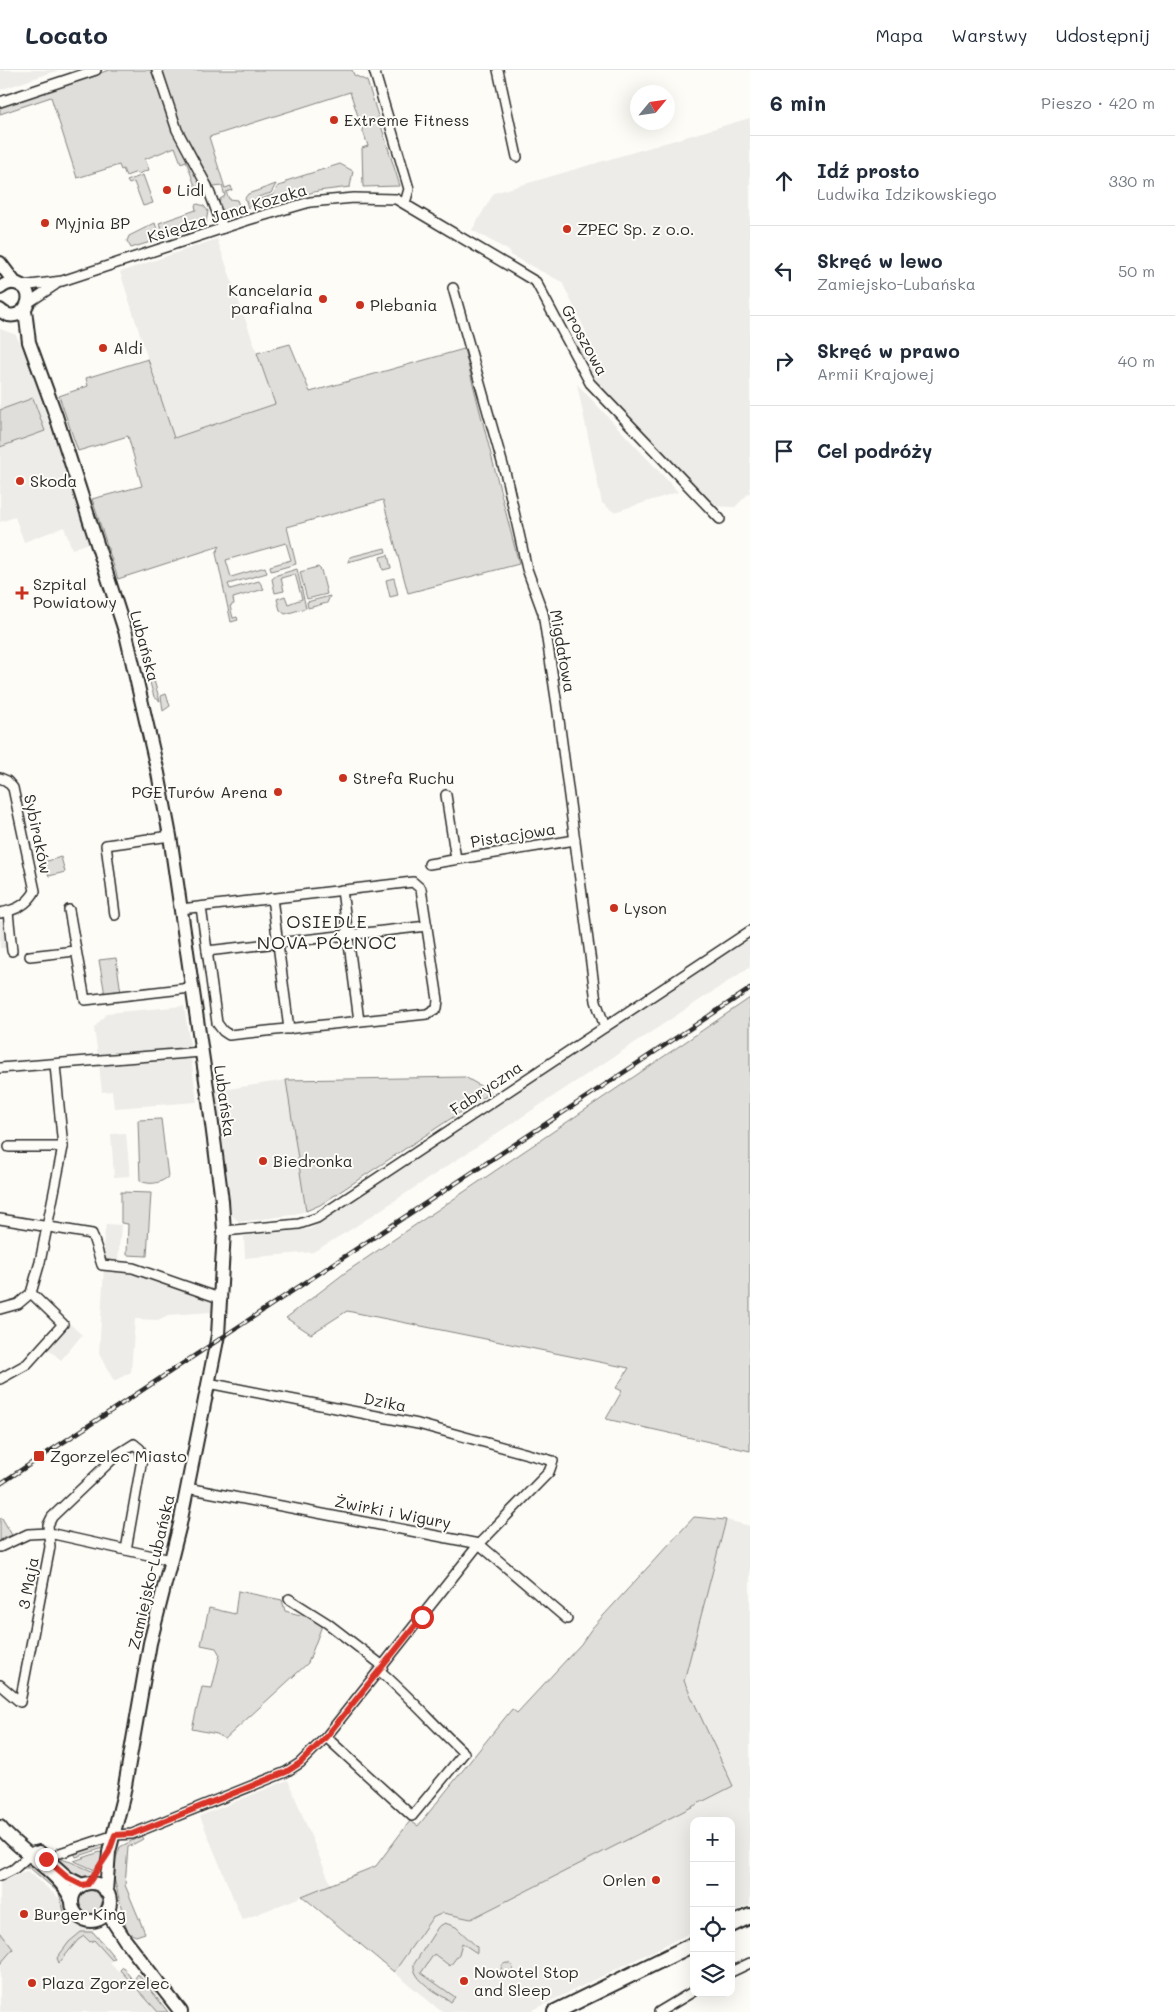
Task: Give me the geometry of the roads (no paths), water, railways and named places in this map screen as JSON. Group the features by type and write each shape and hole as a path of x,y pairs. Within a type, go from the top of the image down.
{"main road":[{"path":"0,263 19,285"},
{"path":"0,288 5,284 19,285"},
{"name":"Lubańska","path":"19,285 28,295 26,306 28,342 67,448 126,634 150,737 170,836 220,1180 224,1231 222,1299"},
{"path":"5,313 20,314 26,306"},
{"name":"Lubańska","path":"5,313 28,342"},
{"name":"Zamiejsko-Lubańska","path":"106,1892 109,1852 115,1835 150,1643 187,1488 218,1335 222,1299"},
{"path":"0,1826 68,1878 85,1884 99,1886 106,1892 109,1898 108,1909 112,1920 125,1940 181,2012"},
{"path":"33,1852 68,1893 78,1916 88,1921 96,1920 103,1916 108,1909"},
{"name":"Zamiejsko-Lubańska","path":"85,1884 109,1852"},
{"path":"72,1901 74,1894 85,1884"},
{"path":"735,1923 750,1916"},
{"path":"96,1920 125,1940"},
{"path":"555,2012 690,1946"}],"street":[{"path":"0,102 96,70"},
{"path":"157,70 177,130 207,186 223,228"},
{"path":"374,70 409,189 405,203"},
{"path":"498,70 517,157"},
{"name":"Księdza Jana Kozaka","path":"26,306 34,297 62,281 223,228 310,202 354,198 396,199 405,203"},
{"name":"Groszowa","path":"405,203 536,282 590,383 720,519"},
{"name":"Księdza Jana Kozaka","path":"19,285 62,281"},
{"name":"Migdałowa","path":"453,288 506,476 527,569 542,613 557,705 596,1001 605,1027"},
{"name":"Sybiraków","path":"0,778 7,781 14,788 34,890 26,903 4,913"},
{"name":"Pistacjowa","path":"446,795 456,859"},
{"path":"115,915 106,845 170,836"},
{"name":"Pistacjowa","path":"429,864 574,840"},
{"path":"180,909 410,882 416,883 421,889 438,1000 437,1008 427,1014 233,1036 223,1031 217,1023 201,907"},
{"path":"342,890 358,1021"},
{"path":"272,898 289,1029"},
{"path":"69,910 84,1000 192,988"},
{"path":"4,913 12,951"},
{"path":"207,951 427,926"},
{"name":"Fabryczna","path":"224,1231 299,1224 317,1218 750,931"},
{"path":"30,956 75,951"},
{"path":"0,1068 201,1052"},
{"path":"0,1309 18,1304 31,1293 37,1277 63,1147 55,1065"},
{"path":"9,1146 63,1147"},
{"path":"0,1219 92,1234 102,1265 133,1268 222,1299"},
{"path":"0,1378 27,1364 64,1324 31,1293"},
{"name":"Dzika","path":"208,1383 418,1424 553,1461 549,1472 479,1544"},
{"path":"48,1533 48,1525 52,1517 118,1454 134,1444 140,1448 142,1459 126,1550"},
{"name":"Żwirki i Wigury","path":"187,1488 479,1544 566,1619"},
{"path":"0,1547 28,1534 48,1533 171,1560"},
{"name":"3 Maja","path":"0,1686 20,1702 50,1547 48,1533"},
{"path":"60,1853 115,1835 132,1834 286,1772 300,1763 326,1737 382,1669 479,1544"},
{"path":"290,1599 327,1623 382,1669 436,1727 464,1753 412,1816 326,1737"},
{"path":"0,1876 14,1869 33,1852"},
{"path":"735,1970 750,1963"},
{"path":"659,2012 690,1993"}],"railway":[{"path":"0,1484 750,989"}],"place":[{"name":"Extreme Fitness","path":"334,120"},
{"name":"Lidl","path":"167,190"},
{"name":"Myjnia BP","path":"45,223"},
{"name":"ZPEC Sp. z o.o.","path":"567,229"},
{"name":"Kancelaria parafialna","path":"323,299"},
{"name":"Plebania","path":"360,305"},
{"name":"Aldi","path":"103,348"},
{"name":"Skoda","path":"20,481"},
{"name":"Szpital Powiatowy","path":"22,593"},
{"name":"Strefa Ruchu","path":"343,778"},
{"name":"PGE Turów Arena","path":"278,792"},
{"name":"Lyson","path":"614,908"},
{"name":"Biedronka","path":"263,1161"},
{"name":"Zgorzelec Miasto","path":"39,1456"},
{"name":"Orlen","path":"656,1880"},
{"name":"Burger King","path":"24,1914"},
{"name":"Nowotel Stop and Sleep","path":"464,1981"},
{"name":"Plaza Zgorzelec","path":"32,1983"}],"district":[{"name":"OSIEDLE NOVA PÓŁNOC","path":"327,932"}]}
